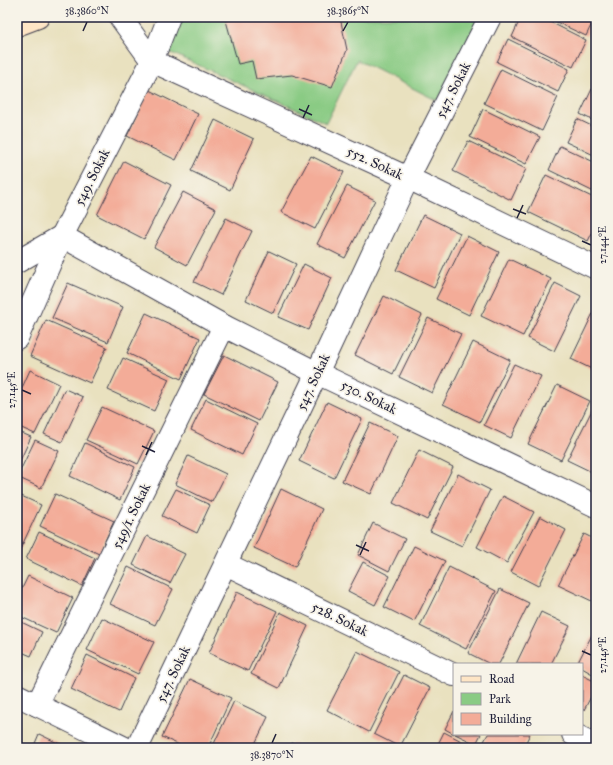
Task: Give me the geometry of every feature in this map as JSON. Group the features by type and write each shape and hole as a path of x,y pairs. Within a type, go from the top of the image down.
{"main road":[{"path":"17,25 38,17"}],"street":[{"path":"120,17 152,60"},
{"name":"549. Sokak","path":"17,338 62,236 152,60 169,17"},
{"name":"547. Sokak","path":"137,748 318,373 408,178 490,17"},
{"name":"552. Sokak","path":"152,60 594,263"},
{"path":"17,262 62,236"},
{"name":"530. Sokak","path":"62,236 224,326 318,373 596,506"},
{"name":"549/1. Sokak","path":"37,705 224,326"},
{"name":"528. Sokak","path":"226,564 453,675"},
{"path":"17,695 126,748"},
{"path":"575,735 596,745"}],"green space":[{"path":"183,17 479,17 438,101 357,60 326,123 167,51"}],"building":[{"path":"225,17 340,17 347,50 332,87 292,75 256,79 252,61 238,64"},
{"path":"521,17 540,17 586,40 573,67 512,37"},
{"path":"546,17 595,17 586,36"},
{"path":"508,39 569,69 558,92 497,62"},
{"path":"501,69 558,97 542,131 484,103"},
{"path":"592,89 596,91 596,122 580,114"},
{"path":"149,90 198,114 176,160 127,136"},
{"path":"483,109 540,137 526,164 470,137"},
{"path":"577,119 596,128 596,156 566,142"},
{"path":"215,120 254,139 230,190 191,171"},
{"path":"468,141 526,169 511,200 453,171"},
{"path":"560,146 596,163 596,193 549,170"},
{"path":"311,156 344,172 315,229 281,212"},
{"path":"124,161 171,185 144,239 97,215"},
{"path":"546,175 596,199 596,225 588,241 528,212"},
{"path":"347,186 375,200 345,258 317,244"},
{"path":"183,192 216,209 187,265 154,247"},
{"path":"423,215 460,233 434,288 396,270"},
{"path":"226,218 252,231 221,295 194,282"},
{"path":"467,236 499,252 469,315 436,299"},
{"path":"269,251 296,264 273,313 246,300"},
{"path":"509,259 551,279 523,336 481,316"},
{"path":"304,264 332,278 308,330 278,317"},
{"path":"68,283 123,307 108,342 52,318"},
{"path":"555,283 581,296 554,351 528,338"},
{"path":"384,296 422,315 393,374 355,355"},
{"path":"596,307 596,371 571,359"},
{"path":"146,313 200,338 181,379 127,353"},
{"path":"428,318 461,334 432,393 399,377"},
{"path":"46,320 107,347 90,383 30,356"},
{"path":"473,342 510,360 480,422 443,404"},
{"path":"224,355 278,382 259,421 204,394"},
{"path":"123,358 169,379 154,411 108,390"},
{"path":"514,364 541,376 511,438 484,425"},
{"path":"30,370 59,384 35,434 17,426 17,399"},
{"path":"557,385 590,401 561,460 528,444"},
{"path":"65,389 83,397 62,442 44,434"},
{"path":"206,399 257,424 242,455 191,430"},
{"path":"327,402 362,419 334,478 299,461"},
{"path":"595,404 596,405 596,474 567,460"},
{"path":"102,407 154,431 138,464 86,440"},
{"path":"370,423 398,436 371,494 342,481"},
{"path":"17,431 31,437 17,467"},
{"path":"35,440 59,451 41,488 17,477"},
{"path":"85,443 135,467 120,500 70,476"},
{"path":"419,450 453,467 427,520 393,503"},
{"path":"188,456 226,474 212,502 175,484"},
{"path":"458,474 490,490 462,546 430,531"},
{"path":"176,489 210,505 197,533 162,516"},
{"path":"281,489 322,509 295,567 254,548"},
{"path":"17,494 41,505 17,556"},
{"path":"55,494 114,521 99,554 40,526"},
{"path":"503,496 534,512 507,563 477,547"},
{"path":"540,516 566,530 538,586 511,572"},
{"path":"373,523 405,539 389,571 358,555"},
{"path":"39,532 95,558 82,586 26,559"},
{"path":"584,534 596,540 596,603 558,585"},
{"path":"147,536 185,554 170,583 133,565"},
{"path":"414,546 445,561 414,622 384,607"},
{"path":"363,562 390,576 375,605 348,591"},
{"path":"128,567 173,589 155,625 110,604"},
{"path":"449,567 496,591 466,649 420,626"},
{"path":"28,576 73,598 56,633 17,615 17,599"},
{"path":"500,589 529,603 499,663 488,663 468,653"},
{"path":"237,592 277,611 248,671 209,653"},
{"path":"280,612 308,626 279,688 251,674"},
{"path":"541,612 570,626 552,663 516,663"},
{"path":"102,618 154,642 138,674 87,650"},
{"path":"17,620 42,632 31,656 17,650"},
{"path":"592,635 596,637 596,676 583,669 583,663 578,663"},
{"path":"357,651 399,672 369,732 327,710"},
{"path":"87,655 134,678 119,712 71,689"},
{"path":"404,675 430,688 400,747 374,734"},
{"path":"583,676 596,682 596,687 584,710"},
{"path":"190,679 231,698 208,748 186,748 162,737"},
{"path":"234,701 268,717 253,748 212,748"},
{"path":"453,713 453,733 445,729"},
{"path":"444,732 475,748 436,748"},
{"path":"39,734 68,748 33,748"},
{"path":"457,735 480,735 476,744"},
{"path":"487,735 530,735 523,748 481,747"},
{"path":"292,743 302,748 289,748"},
{"path":"315,744 321,748 313,748"}]}
